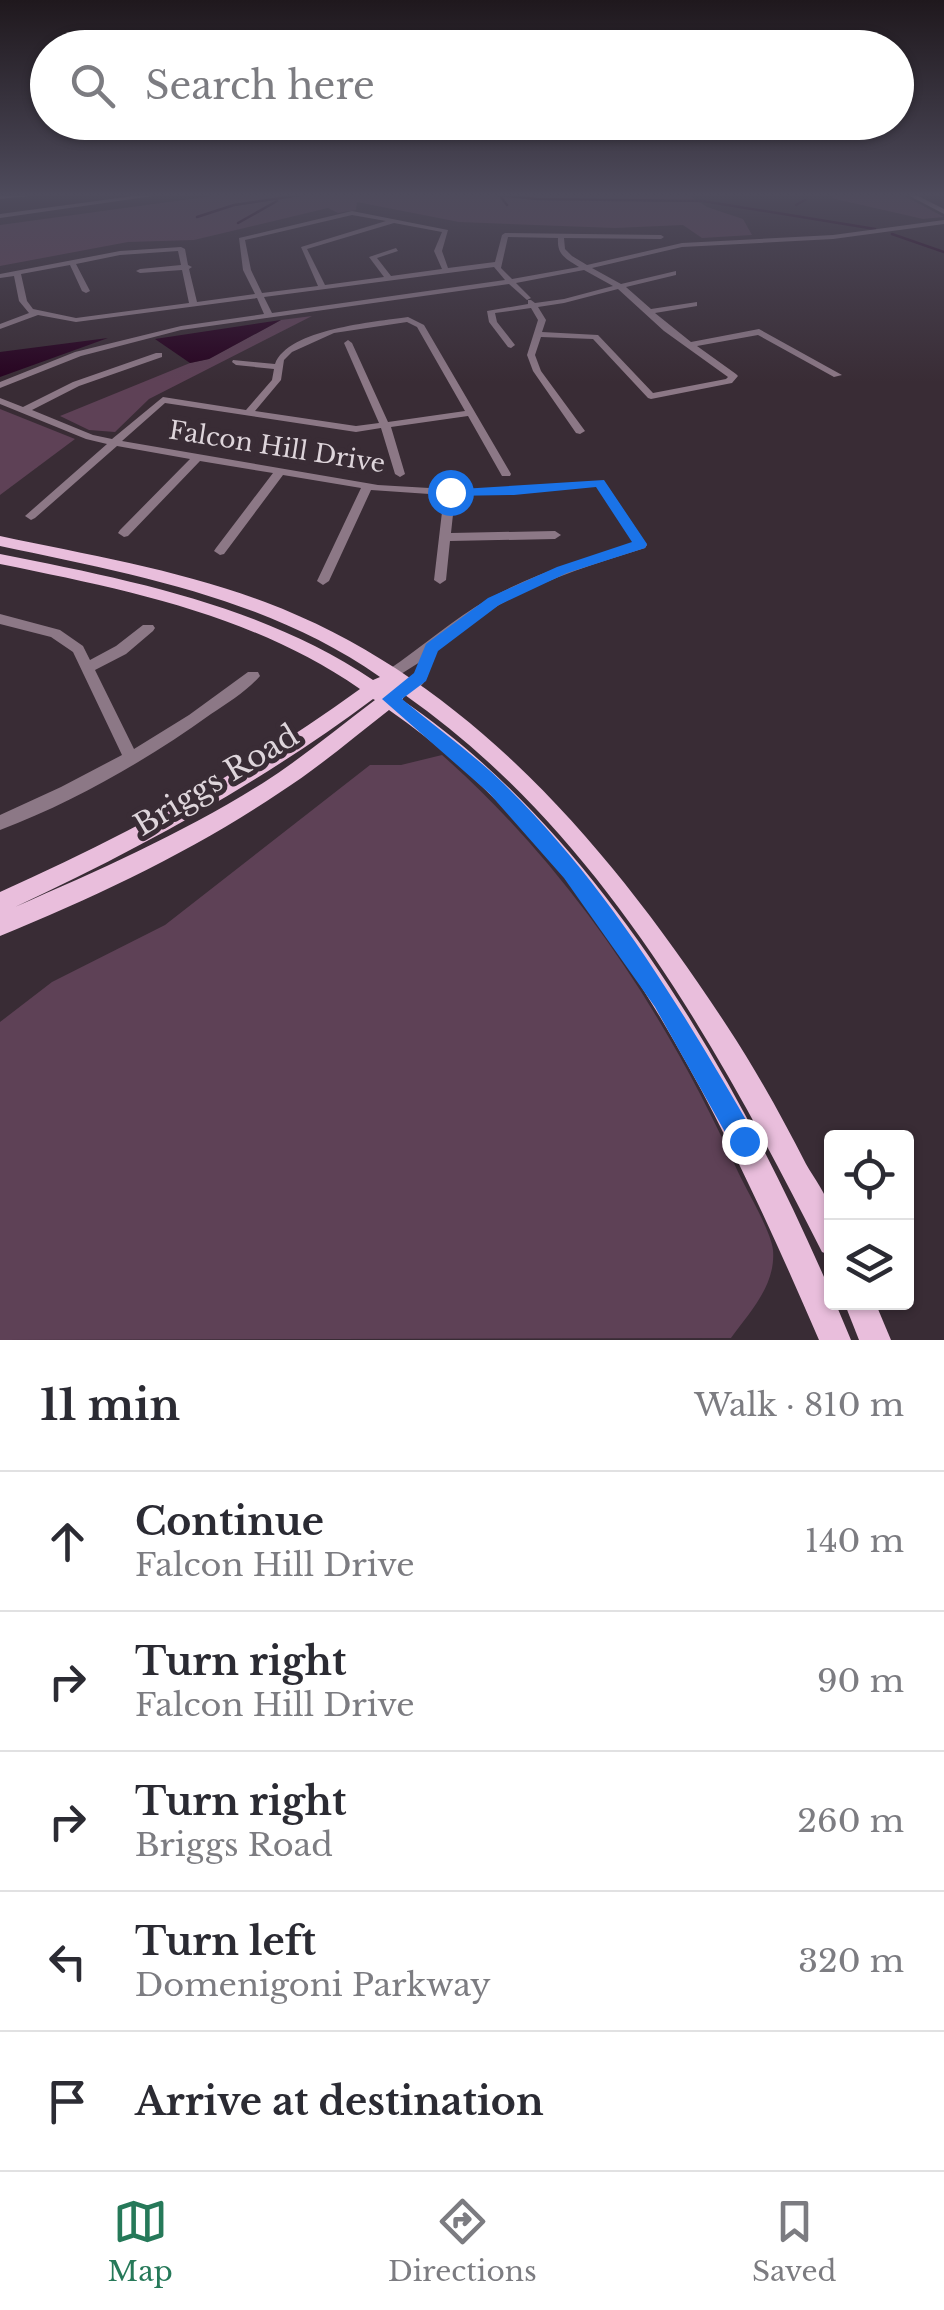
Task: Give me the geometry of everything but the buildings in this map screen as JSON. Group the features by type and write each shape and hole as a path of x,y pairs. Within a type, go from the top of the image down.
{"main road":[{"path":"0,541 152,574 239,599 321,634 518,777 558,819 665,950 730,1051 824,1227"},
{"path":"0,558 150,590 221,611 392,687 522,815 628,946 690,1042 744,1141 835,1340"},
{"name":"Briggs Road","path":"0,903 106,856 203,805 392,687"},
{"name":"Briggs Road","path":"0,925 205,828 324,752 392,687"},
{"path":"862,1310 875,1340"}],"street":[{"path":"0,276 103,257"},
{"path":"184,257 194,305"},
{"path":"244,257 258,295 256,300 265,316"},
{"path":"307,257 322,287"},
{"path":"373,257 388,277"},
{"path":"440,257 445,269"},
{"path":"501,257 497,268 542,320 531,355 537,371 580,431"},
{"path":"538,334 594,337 651,396 733,376 666,329 652,311 568,257"},
{"path":"0,385 110,344 265,316 512,282 636,257"},
{"path":"72,262 86,291"},
{"path":"18,272 25,307 35,314 76,320 499,264"},
{"path":"140,271 188,267"},
{"path":"511,346 488,314 530,302 578,298 613,283 673,274"},
{"path":"134,300 135,314"},
{"path":"355,304 366,325"},
{"path":"652,311 694,304"},
{"path":"0,327 35,314"},
{"path":"248,413 276,380 288,350 313,337 366,325 414,321 506,474"},
{"path":"691,345 759,332 837,375"},
{"path":"348,343 386,427 400,474"},
{"path":"25,410 76,384 159,354"},
{"path":"236,362 278,367"},
{"path":"31,516 163,400 339,428 386,427 470,413"},
{"name":"Falcon Hill Drive","path":"0,401 112,442 367,486 514,492 600,483 640,544"},
{"path":"124,532 197,458"},
{"path":"220,551 280,472"},
{"path":"323,580 367,486"},
{"path":"440,580 450,492"},
{"path":"445,537 555,535"},
{"name":"Briggs Road","path":"392,687 420,677 432,648 466,619 514,590 640,544"},
{"path":"0,620 55,633 78,649 132,758"},
{"path":"89,667 122,650 148,628"},
{"path":"0,823 132,758 180,729 252,676"}],"shaded area":[{"path":"0,257 50,257 0,266"},
{"path":"312,316 149,399 115,432 89,430 60,416 190,363 209,359 281,320"},
{"path":"281,320 209,359 190,363 155,339"},
{"path":"108,338 0,377 0,352"},
{"path":"0,409 75,439 0,495"},
{"path":"442,755 533,846 574,896 648,1002 711,1116 764,1223 773,1250 766,1286 731,1338 0,1340 0,1022 52,982 165,925 370,765 401,765"}],"route":[{"path":"450,492 514,492 600,483 640,544 530,582 466,619 432,648 420,677 390,699 496,787 571,871 663,999 744,1141"}]}
